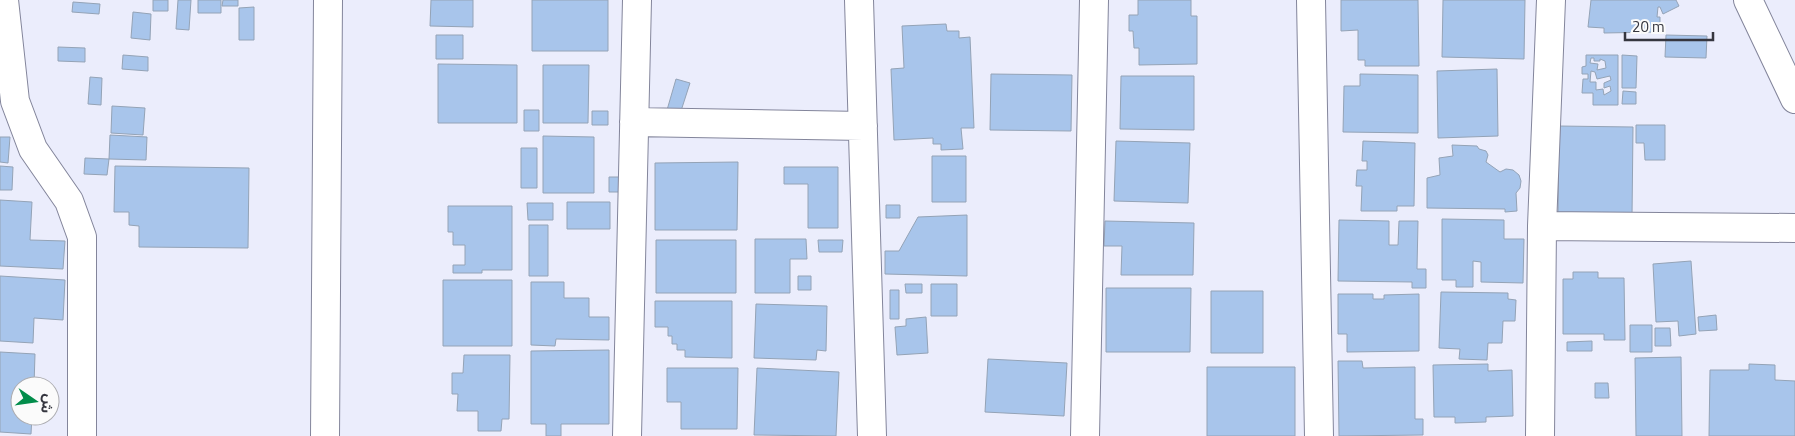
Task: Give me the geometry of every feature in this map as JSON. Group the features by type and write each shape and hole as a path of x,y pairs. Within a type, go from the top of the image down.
{"street":[{"path":"4,0 15,101 33,149 69,201 82,237 82,436"},
{"path":"325,436 328,0"},
{"path":"627,436 637,0"},
{"path":"859,0 872,436"},
{"path":"1085,436 1094,0"},
{"path":"1311,0 1320,436"},
{"path":"1540,436 1542,226 1551,0"},
{"path":"1748,0 1795,99"},
{"path":"634,122 863,126"},
{"path":"1542,226 1795,228"}],"building":[{"path":"153,0 168,0 168,11 153,11"},
{"path":"178,0 191,0 189,30 176,29"},
{"path":"198,0 221,0 221,13 198,13"},
{"path":"223,0 238,0 238,6 222,6"},
{"path":"431,0 473,0 473,27 430,26"},
{"path":"532,0 608,0 608,51 532,51"},
{"path":"1138,0 1191,0 1191,16 1197,16 1197,64 1139,65 1139,48 1134,48 1133,31 1129,31 1129,15 1138,15"},
{"path":"1341,0 1418,0 1419,66 1365,66 1365,60 1358,60 1358,30 1341,31"},
{"path":"1443,0 1525,0 1524,59 1442,57"},
{"path":"1591,0 1676,0 1679,6 1663,14 1660,7 1658,7 1657,17 1660,17 1660,25 1657,24 1657,32 1604,33 1604,28 1588,27"},
{"path":"73,2 100,4 99,14 72,12"},
{"path":"254,7 254,40 239,40 239,8"},
{"path":"133,12 151,14 150,40 131,38"},
{"path":"946,24 947,31 959,31 959,38 970,37 974,128 961,128 963,149 941,150 941,144 933,144 933,138 894,140 891,69 904,68 902,26"},
{"path":"436,35 463,35 463,59 436,59"},
{"path":"1666,35 1707,36 1706,58 1665,57"},
{"path":"58,47 85,48 85,62 58,61"},
{"path":"123,55 148,57 148,71 122,69"},
{"path":"1586,55 1618,55 1618,105 1593,105 1593,93 1582,93 1583,79 1588,79 1588,74 1582,74 1582,67 1586,66","holes":["1591,58 1594,58 1594,61 1600,61 1600,59 1605,61 1606,68 1597,70 1598,64 1590,63","1591,71 1595,72 1597,79 1610,76 1611,80 1604,83 1604,88 1610,86 1611,91 1604,95 1603,89 1596,90 1596,82 1590,82"]},
{"path":"1622,55 1637,56 1636,88 1622,88"},
{"path":"438,64 517,65 517,123 438,123"},
{"path":"543,65 589,65 588,123 543,123"},
{"path":"1497,69 1498,136 1438,138 1437,71"},
{"path":"991,74 1072,75 1071,131 990,130"},
{"path":"1360,74 1418,75 1418,133 1343,132 1344,86 1360,86"},
{"path":"1121,76 1194,76 1194,130 1120,129"},
{"path":"90,77 102,78 101,105 88,104"},
{"path":"676,79 690,83 680,114 667,110"},
{"path":"1623,91 1636,92 1636,104 1622,104"},
{"path":"112,106 145,108 143,135 111,133"},
{"path":"524,110 539,110 539,131 524,131"},
{"path":"592,111 608,111 608,125 592,125"},
{"path":"1636,125 1665,125 1665,160 1645,160 1644,143 1636,143"},
{"path":"1559,126 1633,127 1632,217 1558,217"},
{"path":"110,135 147,137 146,160 109,159"},
{"path":"543,136 594,137 594,193 543,193"},
{"path":"0,137 10,137 8,163 0,162"},
{"path":"1116,141 1190,143 1188,203 1114,201"},
{"path":"1363,141 1415,143 1414,206 1397,206 1397,211 1361,211 1362,186 1356,186 1357,170 1367,170 1367,161 1362,161"},
{"path":"1452,145 1477,146 1479,149 1486,151 1488,155 1486,162 1500,172 1506,169 1513,170 1519,175 1521,181 1520,188 1516,193 1517,211 1505,212 1505,209 1427,208 1427,178 1440,175 1439,158 1453,156"},
{"path":"521,148 537,148 537,188 521,188"},
{"path":"932,156 966,156 966,202 932,202"},
{"path":"85,158 109,159 107,175 84,174"},
{"path":"738,162 737,230 655,230 655,163"},
{"path":"0,166 13,167 12,190 0,190"},
{"path":"115,166 249,168 248,248 139,247 139,226 129,225 129,212 114,212"},
{"path":"784,167 838,167 838,228 808,228 808,184 784,184"},
{"path":"609,177 621,177 621,192 609,192"},
{"path":"0,200 32,202 30,240 65,241 63,269 0,266"},
{"path":"567,202 610,202 610,229 567,229"},
{"path":"527,203 553,203 553,220 528,220"},
{"path":"886,205 900,205 900,218 886,218"},
{"path":"448,206 512,206 512,270 482,270 482,273 453,273 453,265 465,265 465,245 453,245 453,232 448,232"},
{"path":"967,215 967,276 885,274 885,251 899,251 918,217"},
{"path":"1442,219 1504,220 1504,239 1524,239 1523,283 1481,282 1481,262 1473,261 1473,287 1456,287 1456,280 1442,280"},
{"path":"1339,220 1389,221 1389,245 1398,245 1399,221 1418,221 1417,269 1426,269 1426,288 1412,288 1412,282 1338,281"},
{"path":"1105,221 1194,223 1193,275 1121,275 1122,246 1104,246"},
{"path":"529,225 548,225 548,276 529,276"},
{"path":"755,239 806,239 807,259 790,259 790,293 755,293"},
{"path":"656,240 736,240 736,293 656,293"},
{"path":"818,240 843,240 842,252 819,252"},
{"path":"1691,261 1696,334 1679,336 1678,321 1656,322 1653,264"},
{"path":"1573,272 1598,272 1598,278 1624,278 1625,340 1604,340 1604,334 1563,334 1563,279 1573,279"},
{"path":"0,276 65,280 63,320 34,318 33,343 0,341"},
{"path":"798,276 811,276 811,290 798,290"},
{"path":"443,280 512,280 512,346 443,346"},
{"path":"531,282 564,282 564,298 589,298 589,317 609,317 609,340 556,339 555,346 531,345"},
{"path":"905,284 922,284 922,293 906,293"},
{"path":"931,284 957,284 957,316 931,316"},
{"path":"1106,288 1191,288 1190,352 1106,352"},
{"path":"890,290 899,290 899,319 890,319"},
{"path":"1211,291 1263,291 1263,353 1211,353"},
{"path":"1441,292 1508,293 1508,299 1516,300 1515,321 1503,321 1502,343 1488,343 1487,360 1459,359 1460,349 1439,348"},
{"path":"1338,294 1373,294 1373,299 1384,299 1384,295 1419,294 1419,351 1347,352 1347,334 1338,334"},
{"path":"655,301 732,301 732,358 685,357 685,350 677,350 677,344 672,344 672,336 668,336 668,327 655,327"},
{"path":"756,304 827,306 826,351 817,350 816,360 754,358"},
{"path":"1716,315 1717,330 1699,331 1698,317"},
{"path":"926,317 928,353 897,355 895,327 906,326 906,319"},
{"path":"1630,325 1652,325 1652,352 1630,352"},
{"path":"1655,328 1670,328 1671,346 1655,346"},
{"path":"1592,341 1592,351 1567,351 1567,342"},
{"path":"609,350 609,424 561,424 561,436 546,436 546,424 531,424 531,351"},
{"path":"0,352 35,354 34,376 10,376 10,426 31,426 31,434 0,432"},
{"path":"464,355 510,355 509,419 502,419 501,431 478,431 478,411 457,411 458,394 452,394 452,373 463,373"},
{"path":"1681,357 1682,436 1636,436 1635,358"},
{"path":"988,359 1067,363 1064,416 985,412"},
{"path":"1338,361 1362,361 1363,368 1415,367 1415,419 1423,419 1423,435 1339,436"},
{"path":"1488,364 1488,371 1512,370 1513,416 1486,417 1486,422 1455,423 1455,417 1434,417 1433,365"},
{"path":"1749,364 1775,365 1775,380 1795,381 1795,436 1709,436 1710,370 1749,370"},
{"path":"1207,367 1295,367 1295,436 1207,436"},
{"path":"667,368 738,368 737,429 681,429 681,402 667,402"},
{"path":"757,368 839,372 836,436 754,435"},
{"path":"1595,383 1608,383 1609,398 1595,398"}]}
